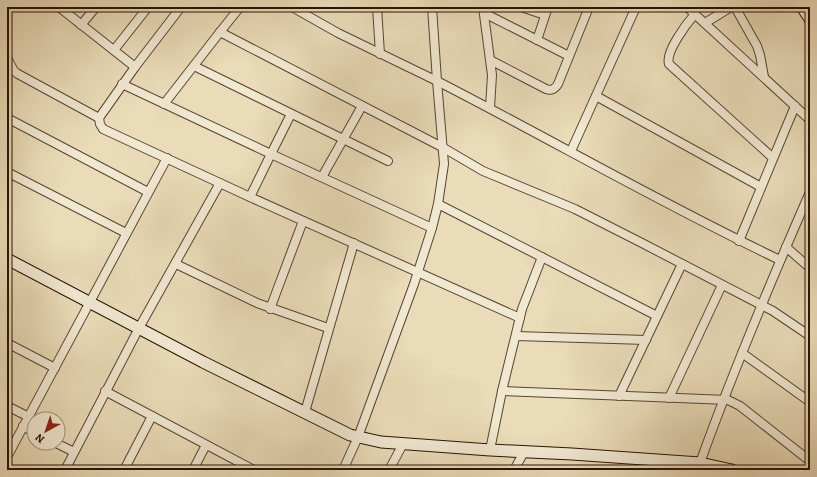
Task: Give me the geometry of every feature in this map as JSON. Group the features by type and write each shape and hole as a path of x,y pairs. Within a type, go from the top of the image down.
{"main road":[{"path":"802,7 810,19"},
{"path":"7,259 203,362 350,436 381,442 403,444 572,454 696,465 732,470"}],"street":[{"path":"59,7 135,67"},
{"path":"82,25 96,7"},
{"path":"114,50 148,7"},
{"path":"181,7 122,84 99,118 103,129 250,197 520,318"},
{"path":"164,104 240,7"},
{"path":"292,7 338,33 490,108 739,241 780,260"},
{"path":"377,7 380,54"},
{"path":"343,470 358,437 414,284 438,204 444,164 432,7"},
{"path":"522,7 547,11 537,40"},
{"path":"490,60 546,89 551,90 555,88 558,84 589,7"},
{"path":"571,152 636,7"},
{"path":"687,7 810,120"},
{"path":"705,23 731,7"},
{"path":"735,7 757,46 764,77"},
{"path":"484,10 492,82 490,108"},
{"path":"484,10 569,56"},
{"path":"695,14 681,33 669,56 669,64 773,158"},
{"path":"220,32 442,147 483,171 575,209 682,264 788,320 810,336"},
{"path":"7,58 14,71 99,118"},
{"path":"194,66 388,161"},
{"path":"7,77 14,71"},
{"path":"122,84 432,228"},
{"path":"596,96 761,187"},
{"path":"322,177 362,106"},
{"path":"739,241 795,106"},
{"path":"250,197 291,114"},
{"path":"7,118 148,192"},
{"path":"32,411 167,158"},
{"path":"7,172 126,234"},
{"path":"65,470 139,328 220,183"},
{"path":"696,465 780,260 810,192"},
{"path":"438,204 657,316"},
{"path":"270,309 304,221"},
{"path":"304,412 354,243"},
{"path":"786,247 810,268"},
{"path":"490,450 502,391 520,318 527,293 542,257"},
{"path":"176,264 270,309 328,328"},
{"path":"619,396 682,264"},
{"path":"669,398 722,285"},
{"path":"516,336 646,340"},
{"path":"7,343 55,368"},
{"path":"742,353 810,402"},
{"path":"105,391 254,470"},
{"path":"502,391 723,400 734,402 810,461"},
{"path":"7,406 26,416"},
{"path":"124,470 152,416"},
{"path":"7,457 26,422"},
{"path":"391,470 403,444"},
{"path":"193,470 206,445"},
{"path":"66,448 74,452"},
{"path":"514,470 524,452"}]}
